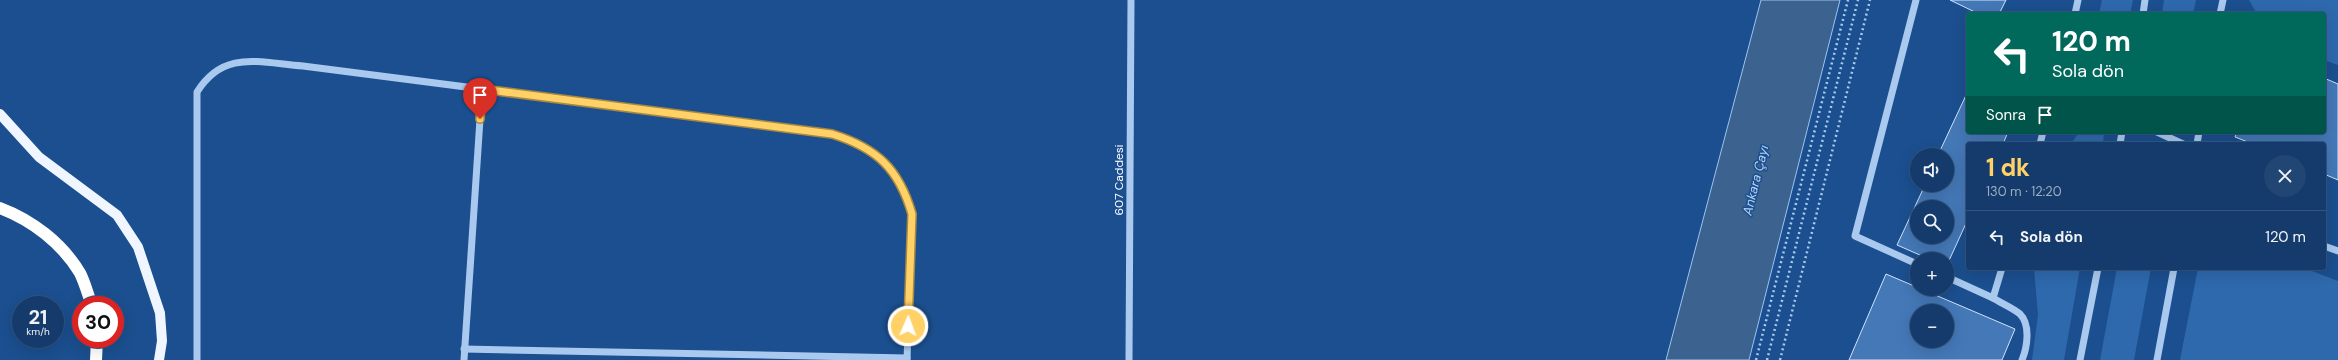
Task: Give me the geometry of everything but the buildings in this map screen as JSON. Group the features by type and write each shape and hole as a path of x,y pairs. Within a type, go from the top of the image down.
{"highway":[{"path":"0,208 35,225 60,248 80,273 89,296"},
{"path":"96,360 97,348"}],"main road":[{"path":"0,114 39,157 117,215 130,234 138,247 160,313 162,341 159,360"}],"street":[{"name":"607 Caddesi","path":"1129,360 1131,0"},
{"path":"1910,261 1855,236 1916,0"},
{"path":"2075,12 2078,0"},
{"path":"2143,12 2145,0"},
{"path":"2220,12 2223,0"},
{"path":"197,360 197,92 205,80 214,71 235,62 303,66 832,134 853,140 872,151 888,166 907,197 912,214 907,359 464,349"},
{"path":"464,360 482,89"},
{"path":"2161,134 2179,142"},
{"path":"2326,247 2338,251"},
{"path":"1993,298 2001,270"},
{"path":"2080,360 2098,270"},
{"path":"2157,360 2174,270"},
{"path":"1954,280 1993,298 2021,315 2027,327 2025,351 2022,360"}],"path":[{"path":"1756,360 1848,0"},
{"path":"1767,360 1858,0"},
{"path":"1780,360 1870,0"}],"shaded area":[{"path":"2102,0 2133,0 2130,12 2099,12"},
{"path":"2164,0 2196,0 2193,12 2162,12"},
{"path":"2249,0 2338,0 2338,65 2326,61 2326,12 2256,12"},
{"path":"2078,134 2104,134 2103,142 2072,142"},
{"path":"2034,270 2080,270 2064,360 2032,360 2038,315"},
{"path":"2117,270 2151,270 2134,360 2100,360"},
{"path":"2198,270 2309,270 2338,281 2338,360 2180,360"}],"water":[{"name":"Ankara Çayı","path":"1761,0 1840,0 1749,360 1666,360"}],"route":[{"path":"480,119 482,89 832,134 853,140 872,151 888,166 899,180 907,197 912,214 908,326"}]}
